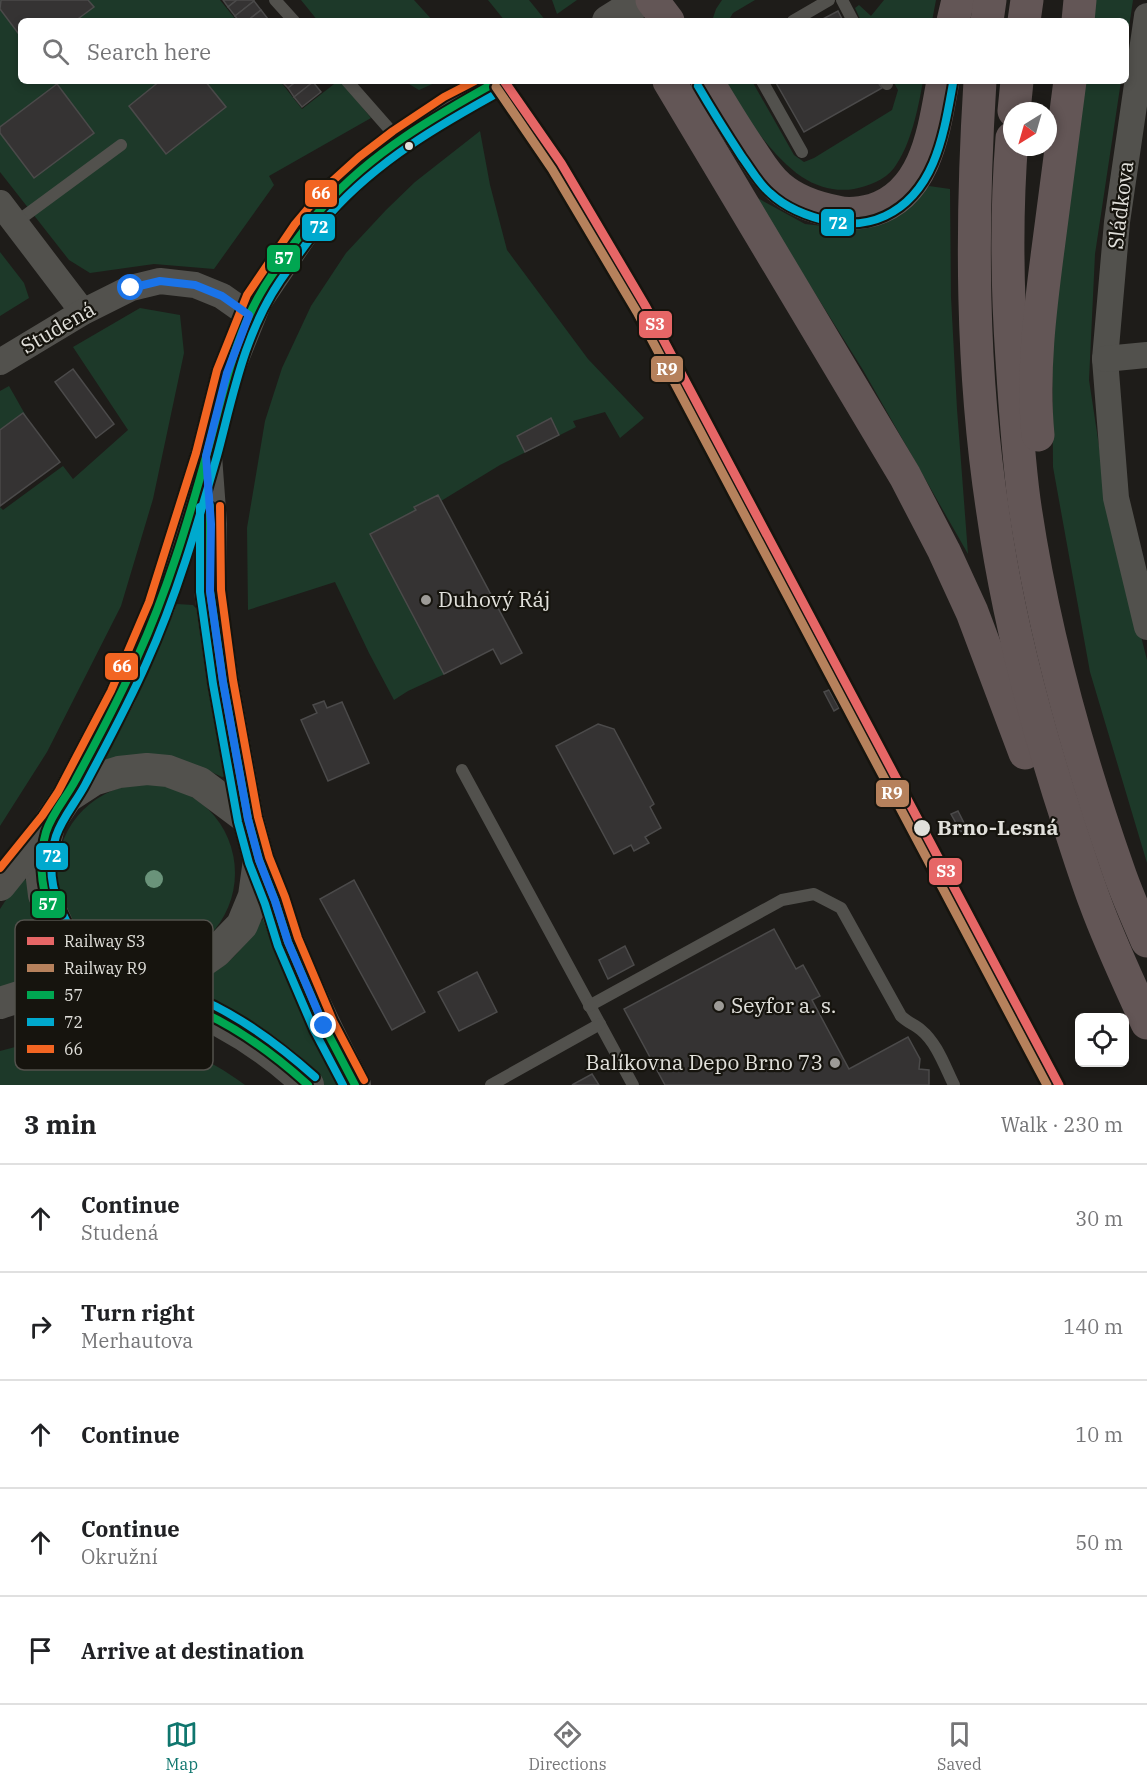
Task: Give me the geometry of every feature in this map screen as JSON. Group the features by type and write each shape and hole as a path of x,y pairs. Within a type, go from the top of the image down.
{"highway":[{"path":"646,18 647,0"},
{"path":"652,0 666,18"},
{"path":"954,18 958,0"},
{"path":"987,18 990,0"},
{"path":"1024,18 1027,0"},
{"path":"1078,18 1080,0"},
{"path":"671,84 915,495 972,612 1045,806 1094,901"},
{"path":"709,84 736,130 766,173 779,187 794,197 821,209 853,214 890,203 909,186 916,176 927,153 941,84"},
{"path":"980,84 974,228 976,335 982,425 993,513 1030,698 1058,791 1094,901 1147,1023"},
{"path":"1015,102 1017,84"},
{"path":"1041,599 1044,498 1036,418 1037,358 1041,301 1070,84"},
{"path":"1011,156 1007,243 1016,420 1024,500 1041,599 1061,684 1089,780 1118,871 1147,941"}],"street":[{"path":"613,18 642,0"},
{"name":"Sládkova","path":"1147,16 1117,222 1105,359 1116,498 1147,627"},
{"path":"0,885 58,809 120,696 159,606 206,456 227,373 256,301 304,230 334,194 366,165 399,140 450,106 492,84"},
{"path":"7,213 83,312"},
{"name":"Studená","path":"0,362 83,312 131,288 160,281 195,285 222,296 249,315"},
{"path":"1105,359 1147,355"},
{"path":"206,456 211,524 210,591 223,682 248,819 259,860 288,942 324,1026 355,1085"},
{"path":"55,920 44,895 40,863 58,809 93,780 120,772 147,769 168,771 200,783 248,819"},
{"path":"213,954 242,925 254,896 259,860"},
{"path":"0,1003 15,998"},
{"path":"213,1018 242,1033 283,1062 308,1085"}],"lane":[{"path":"276,0 291,18"},
{"path":"798,18 830,0"},
{"path":"842,0 851,18"},
{"path":"350,84 399,140"},
{"path":"764,84 802,152"},
{"path":"7,213 121,145"},
{"path":"462,770 633,1085"},
{"path":"589,1006 782,900 814,894 841,908 901,1016 921,1030 933,1044 954,1085"},
{"path":"491,1085 600,1024"}],"green space":[{"path":"0,0 220,0 235,18 18,18 18,84 282,84 302,109 334,84 343,84 371,118 269,176 274,185 214,269 154,264 90,273 69,260 0,172"},
{"path":"301,0 414,0 430,18 316,18"},
{"path":"488,0 529,0 544,18 503,18"},
{"path":"552,0 577,0 557,14"},
{"path":"722,0 755,0 733,13 730,18 713,18"},
{"path":"884,0 936,0 933,18 860,18 855,8 859,5 871,16"},
{"path":"1093,0 1133,0 1129,27 1129,18 1090,18"},
{"path":"409,84 432,84 419,90"},
{"path":"725,84 754,84 794,155 804,162 892,110 898,90 895,84 922,84 916,115 900,159 886,176 854,189 827,188 802,177 768,145"},
{"path":"1082,84 1121,84 1095,254 1089,380 1108,505 1147,660 1147,863 1090,672 1053,467 1052,338"},
{"path":"480,131 490,185 507,250 588,359 644,418 620,438 605,412 573,421 576,427 500,465 441,501 374,536 447,673 394,700 335,582 248,610 247,528 265,421 282,368 311,306 346,253 386,210 415,182"},
{"path":"929,186 950,189 951,297 968,554 863,370 754,196 805,224 850,229 889,220"},
{"path":"0,252 24,283 29,298 0,316"},
{"path":"140,308 180,315 184,353 153,499 121,606 47,752 0,826 0,507 3,510 63,466 73,479 128,430 73,347"},
{"path":"9,386 26,416 0,435 0,391"},
{"path":"177,604 193,605 202,615 229,776 222,777 201,767 104,763 99,756"},
{"path":"146,784 163,786 195,799 209,810 220,824 233,856 235,873 233,890 228,907 213,931 213,920 71,920 59,890 57,873 59,856 72,824 83,810 97,799 129,786"},
{"path":"25,879 28,883 37,920 15,920 15,983 0,988 0,909 19,880"},
{"path":"264,919 344,1085 324,1085 269,1037 213,1005 213,972 232,958 260,921"},
{"path":"15,1047 15,1070 213,1070 213,1064 245,1085 0,1085 0,1051"}],"building":[{"path":"1,0 88,0 94,7 79,18 18,18 18,33 0,9"},
{"path":"223,0 237,0 228,7"},
{"path":"237,0 254,1 235,16 228,7"},
{"path":"254,1 261,10 251,18 235,16"},
{"path":"261,10 267,18 251,18"},
{"path":"838,11 842,18 825,18"},
{"path":"57,84 94,133 34,178 0,133 0,127"},
{"path":"156,84 207,84 226,107 166,154 129,106"},
{"path":"293,84 310,84 294,97 288,88"},
{"path":"310,84 315,84 321,92 302,107 294,97"},
{"path":"777,84 879,84 882,88 804,132"},
{"path":"73,369 114,424 96,438 55,382"},
{"path":"23,413 60,462 0,506 0,430"},
{"path":"551,418 559,435 525,452 517,436"},
{"path":"438,495 522,653 501,664 493,649 444,674 370,534 416,510 414,507"},
{"path":"829,690 839,708 834,711 824,692"},
{"path":"324,701 327,708 342,702 369,763 328,781 301,720 317,713 313,705"},
{"path":"598,724 614,729 654,804 650,807 661,828 645,837 649,843 634,851 631,845 614,854 556,746"},
{"path":"958,811 967,829 961,832 951,814"},
{"path":"354,880 425,1012 392,1030 320,899"},
{"path":"774,929 796,969 803,965 820,996 812,1000 849,1069 908,1037 920,1059 919,1069 929,1070 929,1085 665,1085 624,1009"},
{"path":"625,946 634,965 608,979 599,960"},
{"path":"477,972 497,1012 459,1031 438,992"},
{"path":"592,1074 599,1085 572,1085"}],"rail line":[{"name":"S3","path":"506,84 561,163 646,307 1059,1085"},
{"name":"R9","path":"496,87 552,169 637,312 1047,1085"}],"transit line":[{"name":"66","path":"0,868 42,816 58,792 111,691 149,602 196,453 217,370 247,295 295,224 327,186 393,131 444,97 469,84"},
{"name":"57","path":"55,920 44,890 42,871 46,832 108,720 158,608 192,505 232,361 259,295 309,223 342,187 405,136 493,84"},
{"name":"72","path":"698,86 742,157 770,193 784,204 807,215 832,222 852,224 885,216 916,192 935,159 946,121 953,84"},
{"name":"72","path":"66,920 54,888 52,853 56,836 132,695 167,614 202,509 248,344 268,301 304,246 330,214 369,177 411,144 503,90"},
{"name":"57","path":"210,506 210,591 223,682 248,819 259,860 288,942 324,1026 355,1085"},
{"name":"66","path":"220,506 221,590 233,680 258,817 269,857 298,938 333,1021 364,1080"},
{"name":"72","path":"200,507 200,592 213,684 238,822 249,863 278,946 314,1030 343,1085"},
{"name":"72","path":"213,1005 268,1038 315,1077"},
{"name":"57","path":"213,1018 260,1046 308,1085"}],"place":[{"name":"Duhový Ráj","path":"426,600"},
{"name":"Brno-Lesná","path":"922,828"},
{"name":"Seyfor a. s.","path":"719,1006"},
{"name":"Balíkovna Depo Brno 73","path":"835,1063"}],"route":[{"path":"131,288 160,281 195,285 222,296 249,315 227,373 206,456 211,524 210,591 223,682 248,819 259,860 288,942 324,1026"}]}
